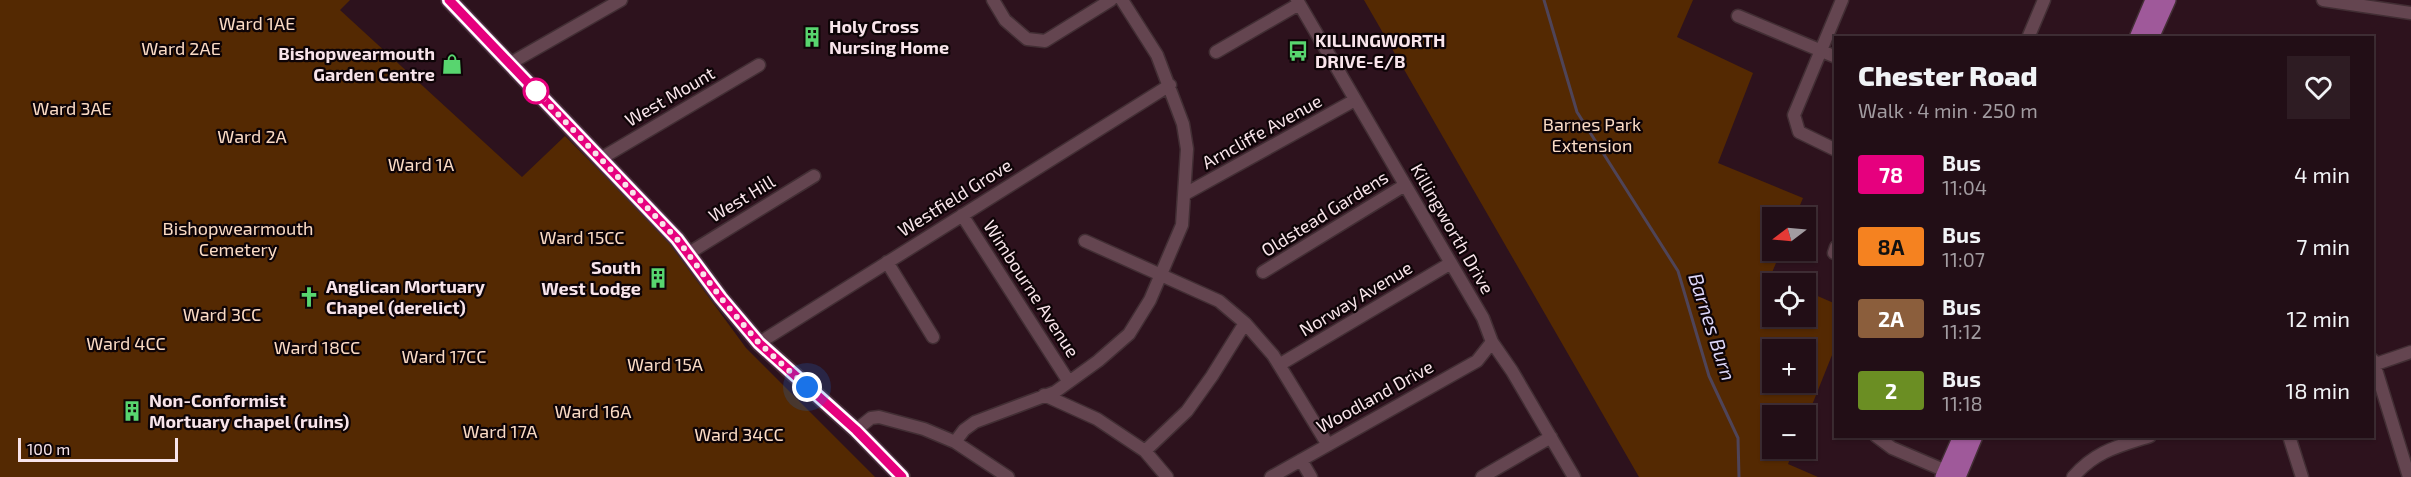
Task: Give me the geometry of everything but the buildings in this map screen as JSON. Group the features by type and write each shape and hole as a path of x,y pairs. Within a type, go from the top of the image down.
{"main road":[{"path":"449,0 689,253 721,298 759,343 856,430 902,477"},
{"path":"2144,36 2153,0"},
{"path":"2144,36 2168,0"},
{"path":"1952,475 1961,438"},
{"path":"1952,475 1974,438"}],"street":[{"path":"509,64 621,0"},
{"path":"993,0 1005,20 1027,39 1046,41 1111,0"},
{"path":"955,442 964,430 975,422 1055,392 1098,361 1129,334 1150,300 1182,225 1187,149 1183,124 1157,55 1122,0"},
{"path":"1834,149 1799,132 1794,115 1842,0"},
{"path":"2029,36 2044,0"},
{"path":"2323,0 2396,5 2411,13"},
{"path":"1216,52 1298,2"},
{"name":"Killingworth Drive","path":"1298,2 1483,318 1492,342 1574,477"},
{"path":"1738,16 1834,56"},
{"name":"West Mount","path":"600,159 759,65"},
{"name":"Westfield Grove","path":"759,343 1170,85"},
{"name":"Arncliffe Avenue","path":"1185,194 1355,100"},
{"name":"West Hill","path":"689,253 814,176"},
{"name":"Oldstead Gardens","path":"1263,272 1405,185"},
{"name":"Wimbourne Avenue","path":"962,215 1069,382"},
{"path":"1085,241 1219,301 1245,323 1273,355 1328,445"},
{"path":"888,262 933,337"},
{"name":"Norway Avenue","path":"1279,365 1451,263"},
{"path":"1145,451 1187,411 1245,323"},
{"name":"Woodland Drive","path":"1271,477 1477,361 1492,342"},
{"path":"2409,477 2374,363 2411,352"},
{"path":"1044,395 1097,419 1145,451 1167,477"},
{"path":"856,430 871,418 879,417 924,429 955,442 1008,477"},
{"path":"1482,477 1551,437"},
{"path":"1879,438 1892,448 1952,475"},
{"path":"2073,477 2084,464 2104,451 2144,438"},
{"path":"2290,438 2302,477"},
{"path":"1301,460 1311,477"}],"green space":[{"name":"Bishopwearmouth Cemetery","path":"0,0 350,0 340,10 522,177 565,136 664,236 746,348 875,477 0,477"},
{"name":"Barnes Park Extension","path":"1364,0 1693,0 1677,37 1753,73 1718,163 1803,198 1799,207 1762,207 1762,261 1777,261 1772,273 1762,273 1762,327 1816,327 1816,295 1834,303 1834,350 1812,405 1762,405 1762,459 1790,459 1788,464 1818,477 1639,477"}],"waterway":[{"name":"Barnes Burn","path":"1544,0 1577,112 1678,271 1709,376 1738,438 1739,477"}],"bus line":[{"name":"78","path":"449,0 677,239 732,312 759,343 856,430 902,477"}],"place":[{"name":"Holy Cross Nursing Home","path":"812,37"},
{"name":"KILLINGWORTH DRIVE-E/B","path":"1298,51"},
{"name":"Bishopwearmouth Garden Centre","path":"452,64"},
{"name":"South West Lodge","path":"658,278"},
{"name":"Anglican Mortuary Chapel (derelict)","path":"309,297"},
{"name":"Non-Conformist Mortuary chapel (ruins)","path":"132,411"}],"route":[{"path":"536,91 677,239 732,312 759,343 807,387"}],"park label":[{"name":"Ward 1AE","path":"257,24"},
{"name":"Ward 2AE","path":"181,49"},
{"name":"Ward 3AE","path":"72,109"},
{"name":"Ward 2A","path":"252,137"},
{"name":"Ward 1A","path":"421,165"},
{"name":"Ward 15CC","path":"582,238"},
{"name":"Ward 3CC","path":"222,315"},
{"name":"Ward 4CC","path":"126,344"},
{"name":"Ward 18CC","path":"317,348"},
{"name":"Ward 17CC","path":"444,357"},
{"name":"Ward 15A","path":"665,365"},
{"name":"Ward 16A","path":"593,412"},
{"name":"Ward 17A","path":"500,432"},
{"name":"Ward 34CC","path":"739,435"}]}
